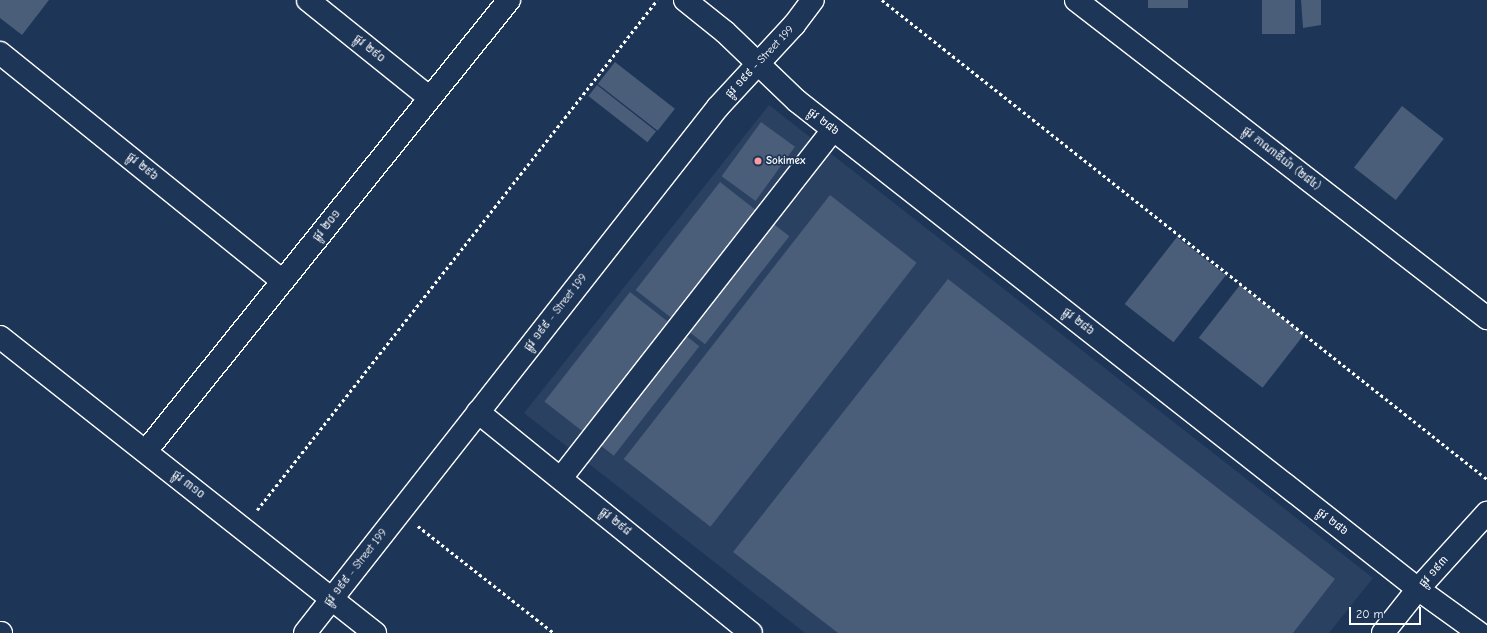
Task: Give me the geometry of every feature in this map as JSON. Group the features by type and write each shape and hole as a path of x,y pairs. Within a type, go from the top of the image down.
{"street":[{"name":"ផ្លូវ ២៩០","path":"308,0 430,98"},
{"name":"ផ្លូវ ២០១","path":"146,451 509,0"},
{"name":"ផ្លូវ ២៨៦","path":"685,0 725,32 797,101 833,130 1418,589 1479,633"},
{"name":"ផ្លូវ ១៩៩ - Street 199","path":"305,633 718,107 794,25 813,0"},
{"name":"ផ្លូវ កាណាឌីយ៉ា (២៨៤)","path":"1076,0 1487,318"},
{"name":"ផ្លូវ ២៩៦","path":"0,53 283,281"},
{"path":"561,478 833,130"},
{"name":"ផ្លូវ ៣១០","path":"0,337 375,633"},
{"name":"ផ្លូវ ២៩៨","path":"478,412 751,633"},
{"name":"ផ្លូវ ១៩៣","path":"1383,633 1418,589 1487,513"}],"path":[{"path":"243,528 657,0"},
{"path":"882,0 1487,480"},
{"path":"400,512 554,633"}],"shaded area":[{"path":"769,105 1373,578 1329,633 805,633 524,413"}],"building":[{"path":"0,0 49,0 22,35 0,18"},
{"path":"1148,0 1188,0 1188,8 1148,8"},
{"path":"1262,0 1295,0 1295,34 1262,34"},
{"path":"1301,0 1321,0 1321,25 1303,28"},
{"path":"615,62 675,109 658,131 598,84"},
{"path":"597,85 656,131 647,142 588,96"},
{"path":"1402,106 1444,139 1396,200 1354,167"},
{"name":"Sokimex","path":"761,122 795,147 756,201 722,176"},
{"path":"720,182 789,236 705,344 636,290"},
{"path":"830,195 917,263 710,527 624,459"},
{"path":"1177,237 1226,275 1174,342 1125,304"},
{"path":"948,279 1335,579 1293,633 838,633 733,552"},
{"path":"1240,285 1304,335 1263,388 1199,338"},
{"path":"630,292 699,346 614,456 544,402"}],"place":[{"name":"Sokimex","path":"758,161"}]}
